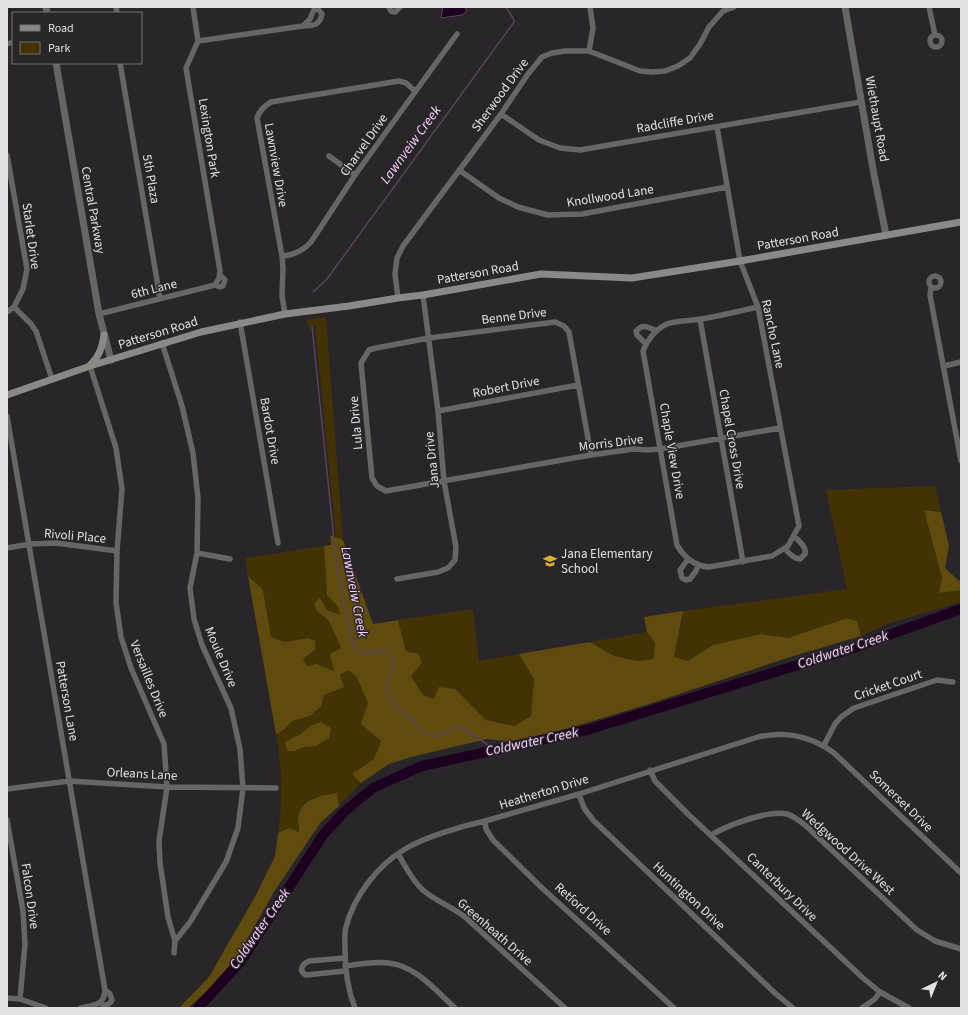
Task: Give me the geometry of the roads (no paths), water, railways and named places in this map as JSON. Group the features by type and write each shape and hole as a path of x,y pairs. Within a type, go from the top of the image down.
{"main road":[{"name":"Patterson Road","path":"7,394 162,343 240,322 285,314 423,295 541,274 632,278 740,261 961,222"},
{"path":"90,366 101,352 104,335"}],"street":[{"path":"193,7 198,41 303,26 313,26 319,22 322,14 316,7 310,20 303,26"},
{"path":"389,7 391,11 395,12 400,7"},
{"path":"589,51 592,28 590,7"},
{"name":"Sherwood Drive","path":"398,298 395,274 397,258 403,246 501,114 528,74 542,57 565,51 589,51 640,71 653,72 666,70 678,66 690,58 700,44 709,26 723,11 734,7"},
{"name":"Wiethaupt Road","path":"845,7 886,235"},
{"path":"929,7 935,35"},
{"name":"Charvel Drive","path":"282,256 291,255 306,248 355,175 457,34"},
{"name":"Lexington Park","path":"198,41 186,68 220,275 215,285"},
{"name":"Central Parkway","path":"56,64 99,314 111,360"},
{"name":"5th Plaza","path":"120,64 160,298"},
{"name":"Lawnview Drive","path":"285,314 282,296 282,256 257,118 262,109 271,102 399,81 406,83 415,91"},
{"name":"Radcliffe Drive","path":"501,114 539,140 560,148 580,150 861,102"},
{"name":"Rancho Lane","path":"717,127 740,261 758,307 798,526 787,548"},
{"name":"Starlet Drive","path":"7,155 27,270 23,288 14,307"},
{"path":"329,156 355,175"},
{"name":"Knollwood Lane","path":"459,170 500,198 518,207 548,215 582,214 727,187"},
{"name":"6th Lane","path":"99,314 215,285"},
{"path":"931,288 930,295 961,461"},
{"name":"Jana Drive","path":"396,579 438,572 448,568 455,560 456,547 444,481 438,411 423,295"},
{"path":"7,312 14,307 36,331 52,379"},
{"name":"Chaple View Drive","path":"758,307 667,324 657,330 646,344 643,351 677,545 682,552 688,559 702,566 709,567 772,556 787,548"},
{"name":"Chapel Cross Drive","path":"700,319 743,562"},
{"name":"Bardot Drive","path":"240,322 278,543"},
{"name":"Benne Drive","path":"428,338 556,322 564,326 569,332 592,456"},
{"name":"Chaple View Drive","path":"646,344 637,335 636,331 640,327 644,326 657,330"},
{"name":"Lula Drive","path":"428,338 370,350 361,363 372,478 378,486 386,491 444,481"},
{"name":"Moule Drive","path":"162,343 182,406 193,453 198,498 197,553 190,588 194,619 202,645 231,708 240,748 243,788 238,828 226,862 190,922 175,941"},
{"path":"944,366 961,362"},
{"name":"Versailles Drive","path":"90,366 116,448 122,489 117,551 116,603 121,637 130,668 164,744 167,787 159,841 160,863 168,918 175,941 174,953"},
{"name":"Robert Drive","path":"438,411 578,385"},
{"name":"Patterson Lane","path":"7,416 105,990 104,998 99,1004 81,1008"},
{"name":"Morris Drive","path":"444,481 634,449 660,449 780,428"},
{"path":"787,548 791,556 796,558 800,558 805,554 803,546 794,536"},
{"name":"Rivoli Place","path":"7,548 30,544 56,543 117,551"},
{"path":"197,553 230,559"},
{"path":"688,559 680,570 682,578 686,580 690,579 696,571 698,564"},
{"name":"Cricket Court","path":"824,745 838,720 854,708 937,680 954,682"},
{"name":"Heatherton Drive","path":"356,1008 348,987 345,969 346,928 356,902 371,879 388,862 405,849 429,838 471,824 579,794 650,770 768,735 795,735 824,745"},
{"name":"Somerset Drive","path":"824,745 855,772 961,873"},
{"name":"Canterbury Drive","path":"650,770 655,781 816,935 880,992 908,1008"},
{"name":"Orleans Lane","path":"7,790 69,781 167,787 276,788"},
{"name":"Huntington Drive","path":"579,794 584,808 593,820 776,994 793,1008"},
{"name":"Wedgwood Drive West","path":"711,835 731,825 760,816 780,813 789,815 806,826 917,930 935,941 961,949"},
{"name":"Falcon Drive","path":"7,820 23,911 25,944 20,999"},
{"name":"Retford Drive","path":"485,821 486,829 493,840 542,888 674,1008"},
{"name":"Greenheath Drive","path":"398,854 421,888 440,902 465,916 565,1008"},
{"path":"345,958 309,961 304,963 301,970 303,974 306,975 387,962 403,966 411,970 421,977 455,1008"},
{"path":"862,1008 874,999 880,992"},
{"path":"7,998 20,999 46,1008"}],"waterway":[{"name":"Lawnveiw Creek","path":"313,292 327,279 514,22 506,7"},
{"name":"Lawnveiw Creek","path":"312,326 337,569 353,645 363,654 378,651 389,652 393,658 392,670 387,683 387,690 395,706 410,718 425,735 440,736 459,726 496,750"},
{"name":"Coldwater Creek","path":"198,1008 241,961 323,835 345,811 373,788 422,766 587,730 850,649 961,609"}],"place":[{"name":"Jana Elementary School","path":"550,561"}]}
